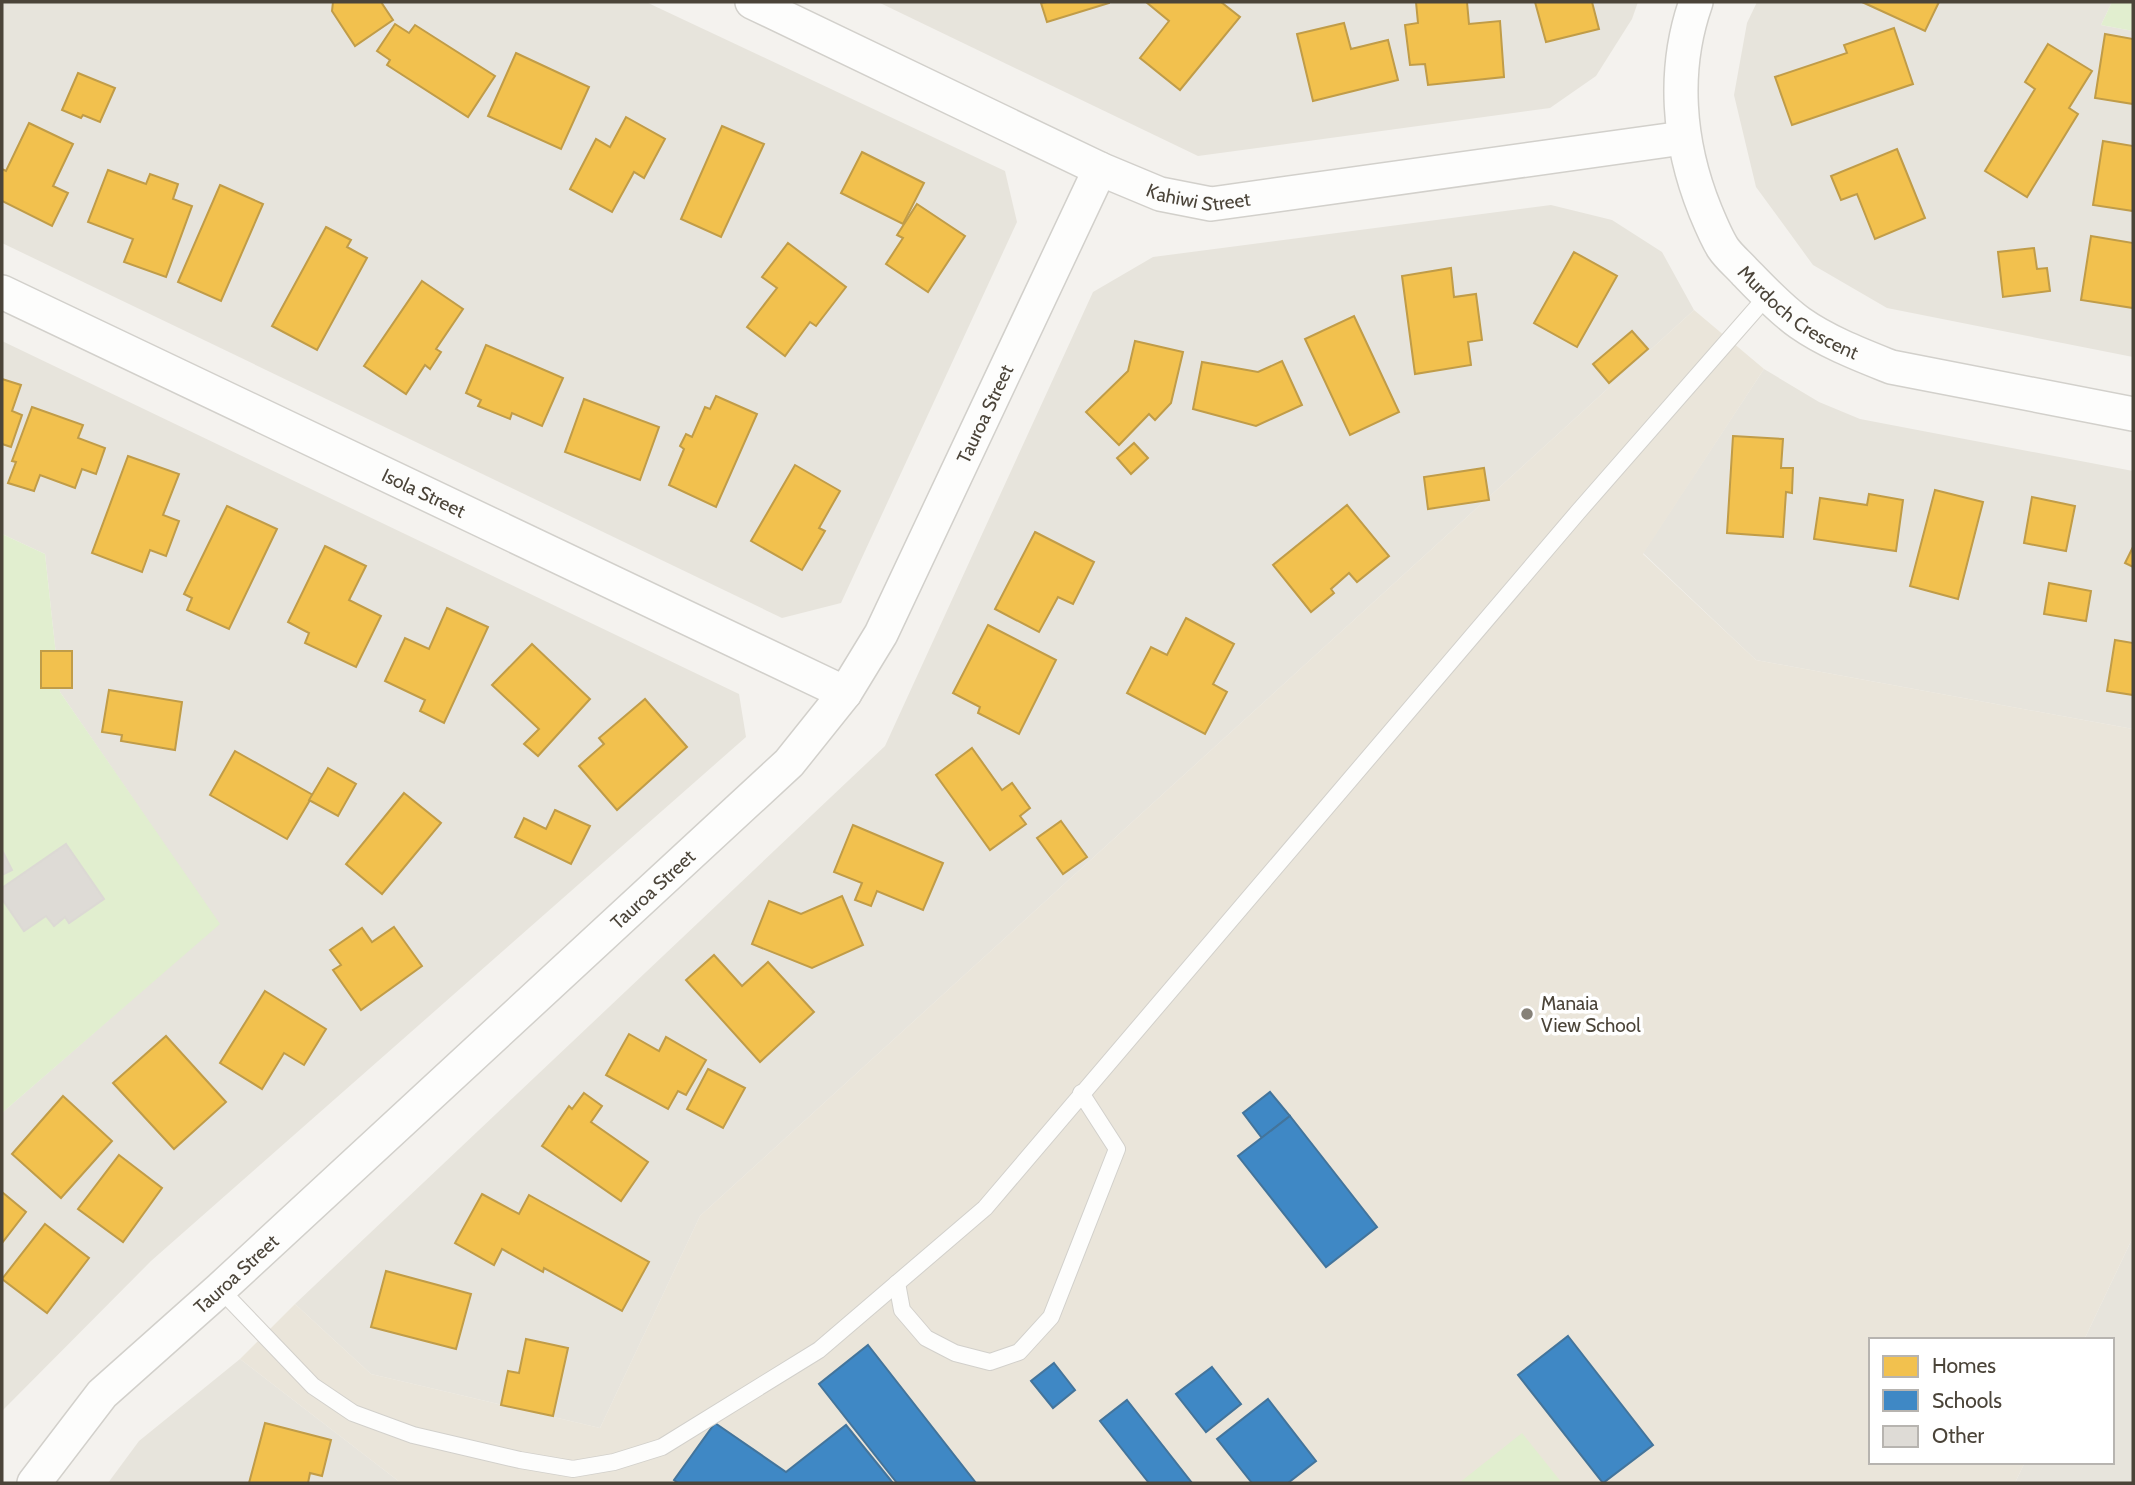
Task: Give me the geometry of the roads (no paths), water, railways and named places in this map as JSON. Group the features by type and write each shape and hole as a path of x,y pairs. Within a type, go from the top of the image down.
{"street":[{"name":"Kahiwi Street","path":"752,2 1100,169 1160,194 1211,204 1683,138"},
{"name":"Murdoch Crescent","path":"1696,2 1683,58 1680,98 1683,138 1693,180 1724,249 1768,295 1800,323 1891,367 2133,414"},
{"name":"Tauroa Street","path":"34,1483 102,1394 220,1289 789,764 845,693 881,634 1100,169"},
{"name":"Isola Street","path":"2,292 845,693"}],"lane":[{"path":"220,1289 313,1386 353,1413 413,1435 572,1469 614,1462 662,1447 818,1350 985,1208 1578,512 1768,295"},
{"path":"897,1283 902,1310 926,1338 955,1353 990,1362 1018,1352 1051,1317 1117,1149 1081,1093"}],"place":[{"name":"Manaia View School","path":"1527,1014"}]}
